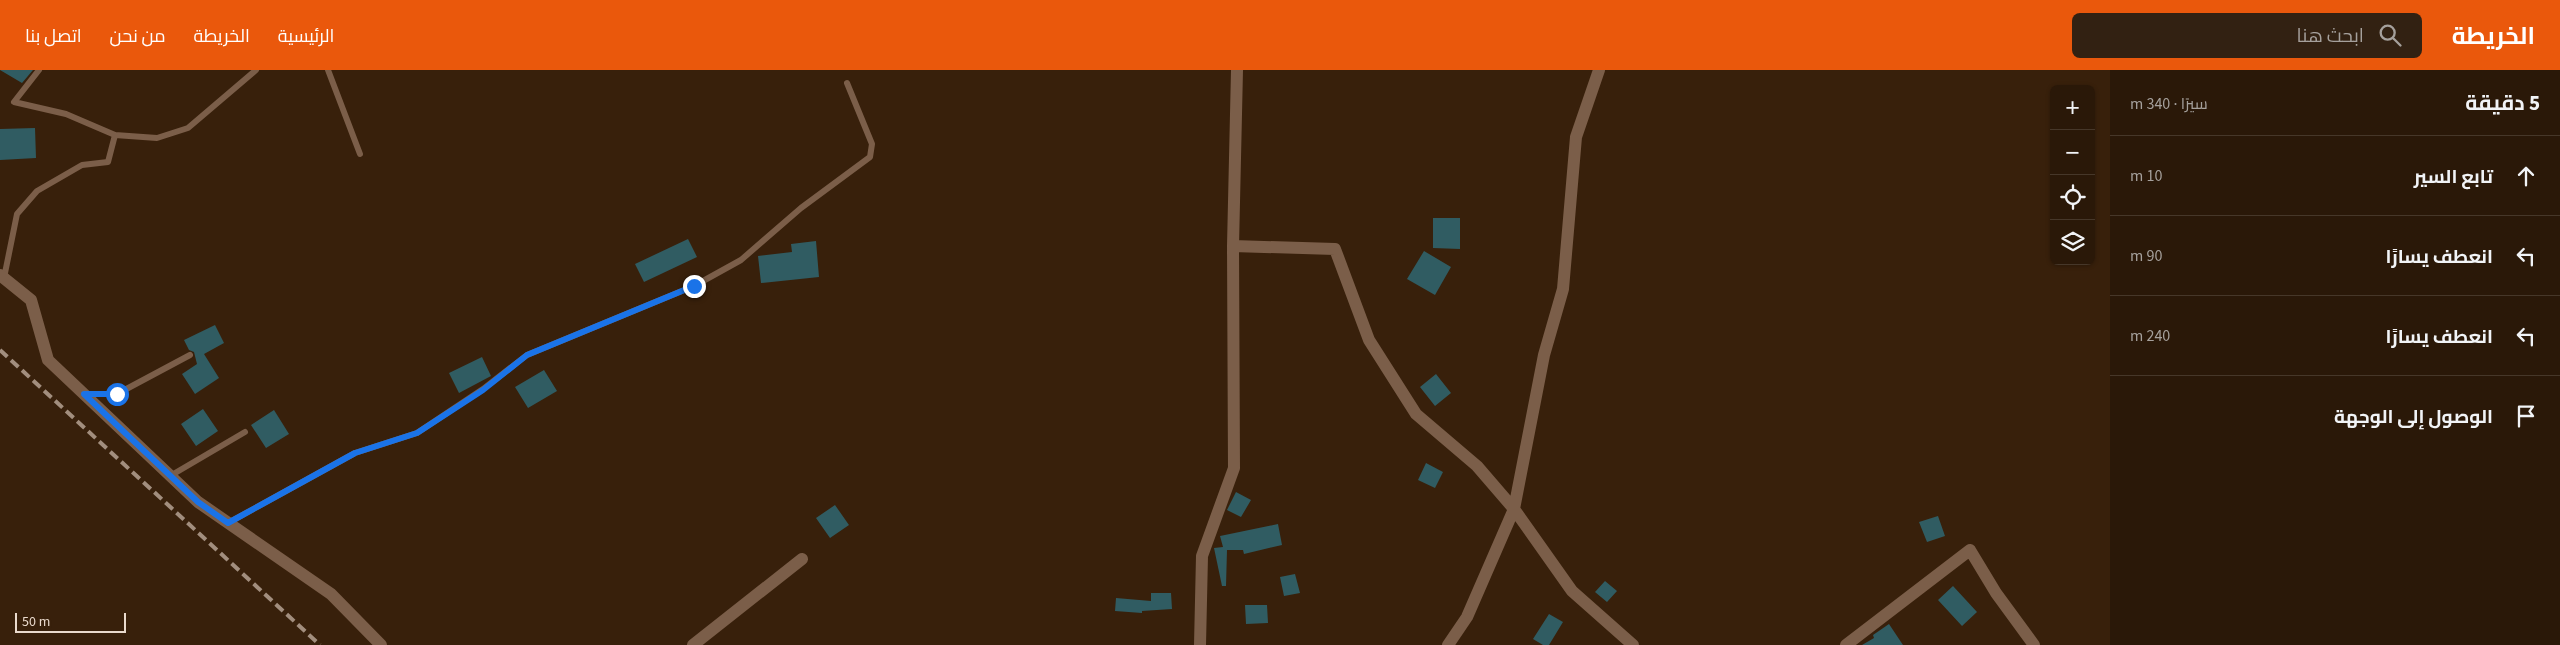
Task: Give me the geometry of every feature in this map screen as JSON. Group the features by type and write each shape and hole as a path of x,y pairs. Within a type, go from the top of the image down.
{"street":[{"path":"1200,644 1202,556 1234,468 1233,246 1237,70"},
{"path":"1448,645 1467,617 1514,509 1544,355 1563,289 1576,137 1600,70"},
{"path":"1233,246 1334,249 1369,340 1416,414 1477,466 1514,509 1572,590 1633,645"},
{"path":"2,277 31,300 48,360 198,502 331,594 381,645"},
{"path":"1846,645 1970,550 1996,592 2034,645"},
{"path":"693,645 802,559"}],"lane":[{"path":"39,70 14,102 66,114 115,136 158,138 188,128 256,70"},
{"path":"328,70 360,154"},
{"path":"228,523 355,453 417,433 483,390 527,355 694,286 741,260 801,208 870,158 872,144 848,83"},
{"path":"2,277 17,214 37,191 82,165 108,162 115,136"},
{"path":"84,394 117,394 190,355"},
{"path":"170,476 244,432"}],"building":[{"path":"0,70 33,70 22,83"},
{"path":"35,128 36,158 0,160 0,129"},
{"path":"1433,218 1460,218 1460,249 1433,248"},
{"path":"688,239 697,257 644,282 635,264"},
{"path":"816,241 819,277 761,283 758,256 792,252 791,244"},
{"path":"1424,251 1451,267 1435,295 1407,279"},
{"path":"215,325 224,343 204,354 219,378 195,394 182,374 197,364 194,352 189,350 184,340"},
{"path":"482,357 491,376 459,393 449,373"},
{"path":"544,370 557,391 528,408 515,387"},
{"path":"1436,374 1451,393 1435,406 1420,387"},
{"path":"203,409 218,431 196,446 181,424"},
{"path":"274,410 289,434 266,448 251,425"},
{"path":"1426,463 1443,472 1435,488 1418,480"},
{"path":"1236,492 1251,500 1241,517 1227,510"},
{"path":"835,505 849,525 830,538 816,518"},
{"path":"1938,516 1945,536 1927,542 1919,522"},
{"path":"1278,524 1282,545 1244,554 1243,550 1227,550 1226,586 1222,586 1214,548 1223,547 1220,536"},
{"path":"1295,574 1300,593 1284,596 1280,577"},
{"path":"1605,581 1617,591 1607,602 1595,592"},
{"path":"1953,586 1977,612 1962,626 1938,600"},
{"path":"1151,593 1171,593 1172,609 1142,611 1142,613 1115,611 1116,598 1151,601"},
{"path":"1245,605 1267,605 1268,623 1246,624"},
{"path":"1549,614 1563,622 1549,645 1543,645 1533,639"},
{"path":"1889,624 1903,645 1862,645 1874,638 1873,635"}],"railway":[{"path":"0,350 320,645"}],"route":[{"path":"117,394 84,394 198,502 228,523 355,453 417,433 483,390 527,355 581,331 694,286"}]}
